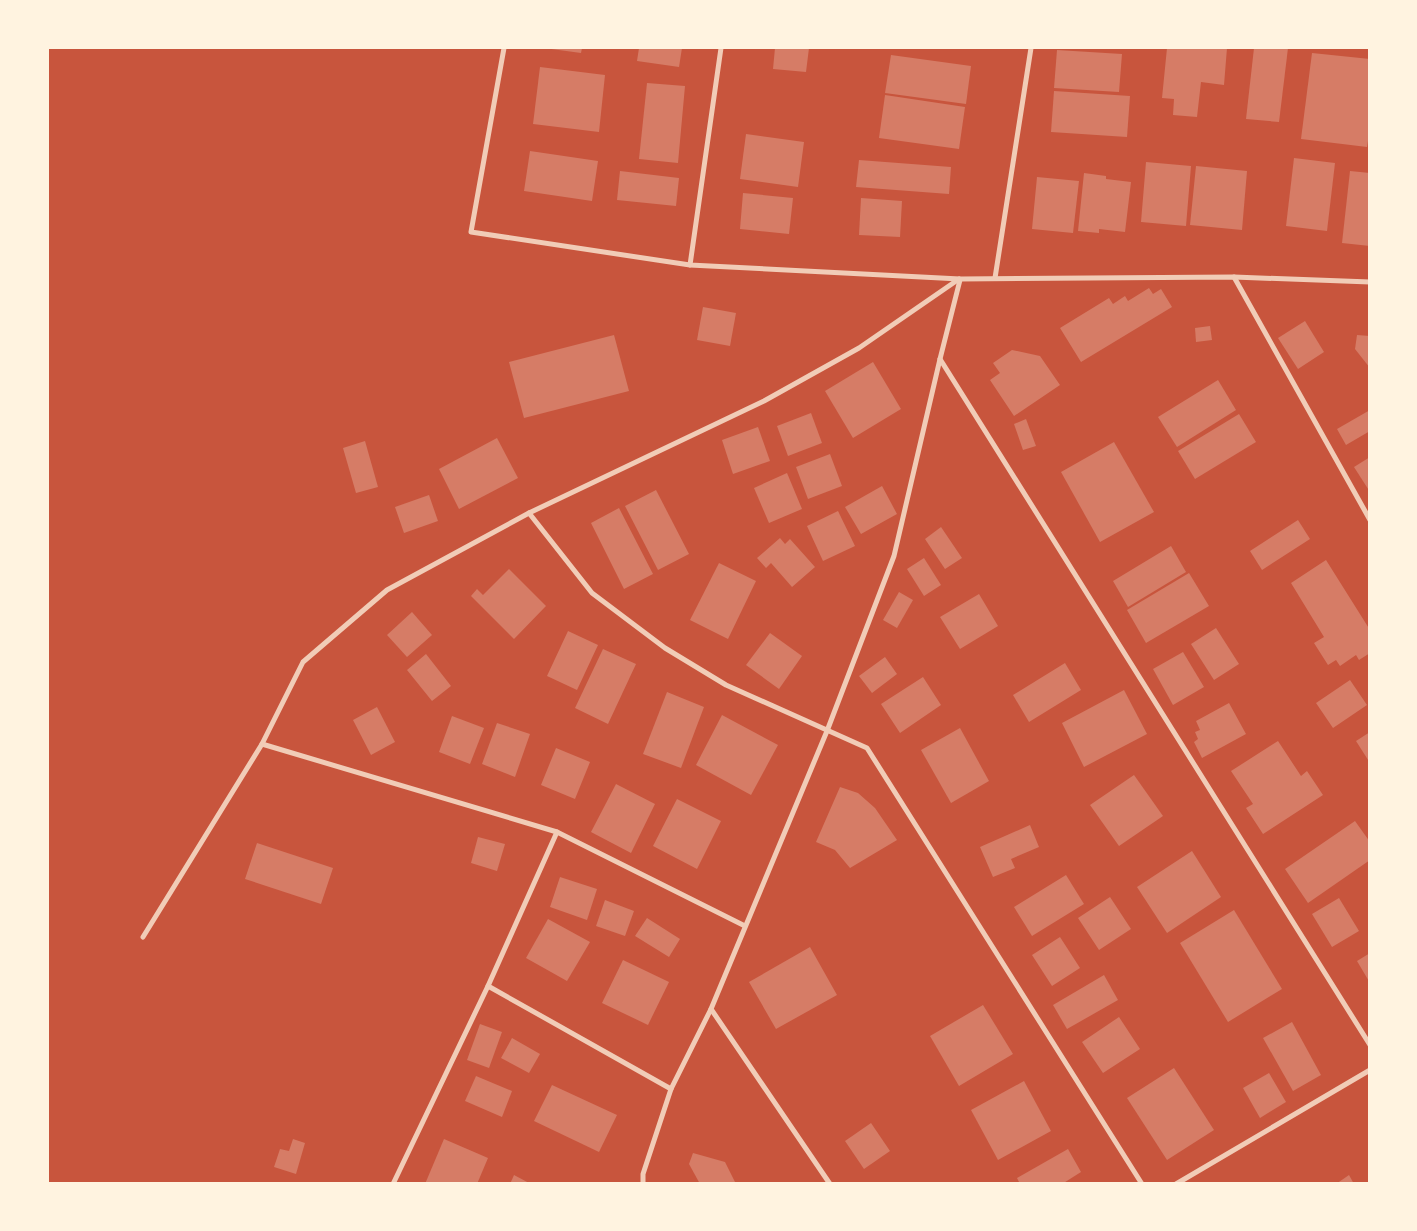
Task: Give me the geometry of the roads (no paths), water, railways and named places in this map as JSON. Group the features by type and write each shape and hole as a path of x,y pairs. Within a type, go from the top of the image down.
{"street":[{"path":"504,48 471,232 690,265 960,279 1234,277 1370,282"},
{"path":"690,265 721,48"},
{"path":"996,278 1031,48"},
{"path":"1234,277 1370,520"},
{"path":"643,1184 643,1174 671,1089 711,1009 827,731 894,556 960,279"},
{"path":"143,936 262,744 303,662 386,590 530,513 764,401 859,348 960,279"},
{"path":"940,359 1370,1044"},
{"path":"530,513 592,593 665,648 726,685 867,748 1142,1184"},
{"path":"262,744 557,832 745,926"},
{"path":"393,1184 488,986 557,832"},
{"path":"488,986 671,1089"},
{"path":"711,1009 830,1184"},
{"path":"1176,1184 1370,1070"}]}
